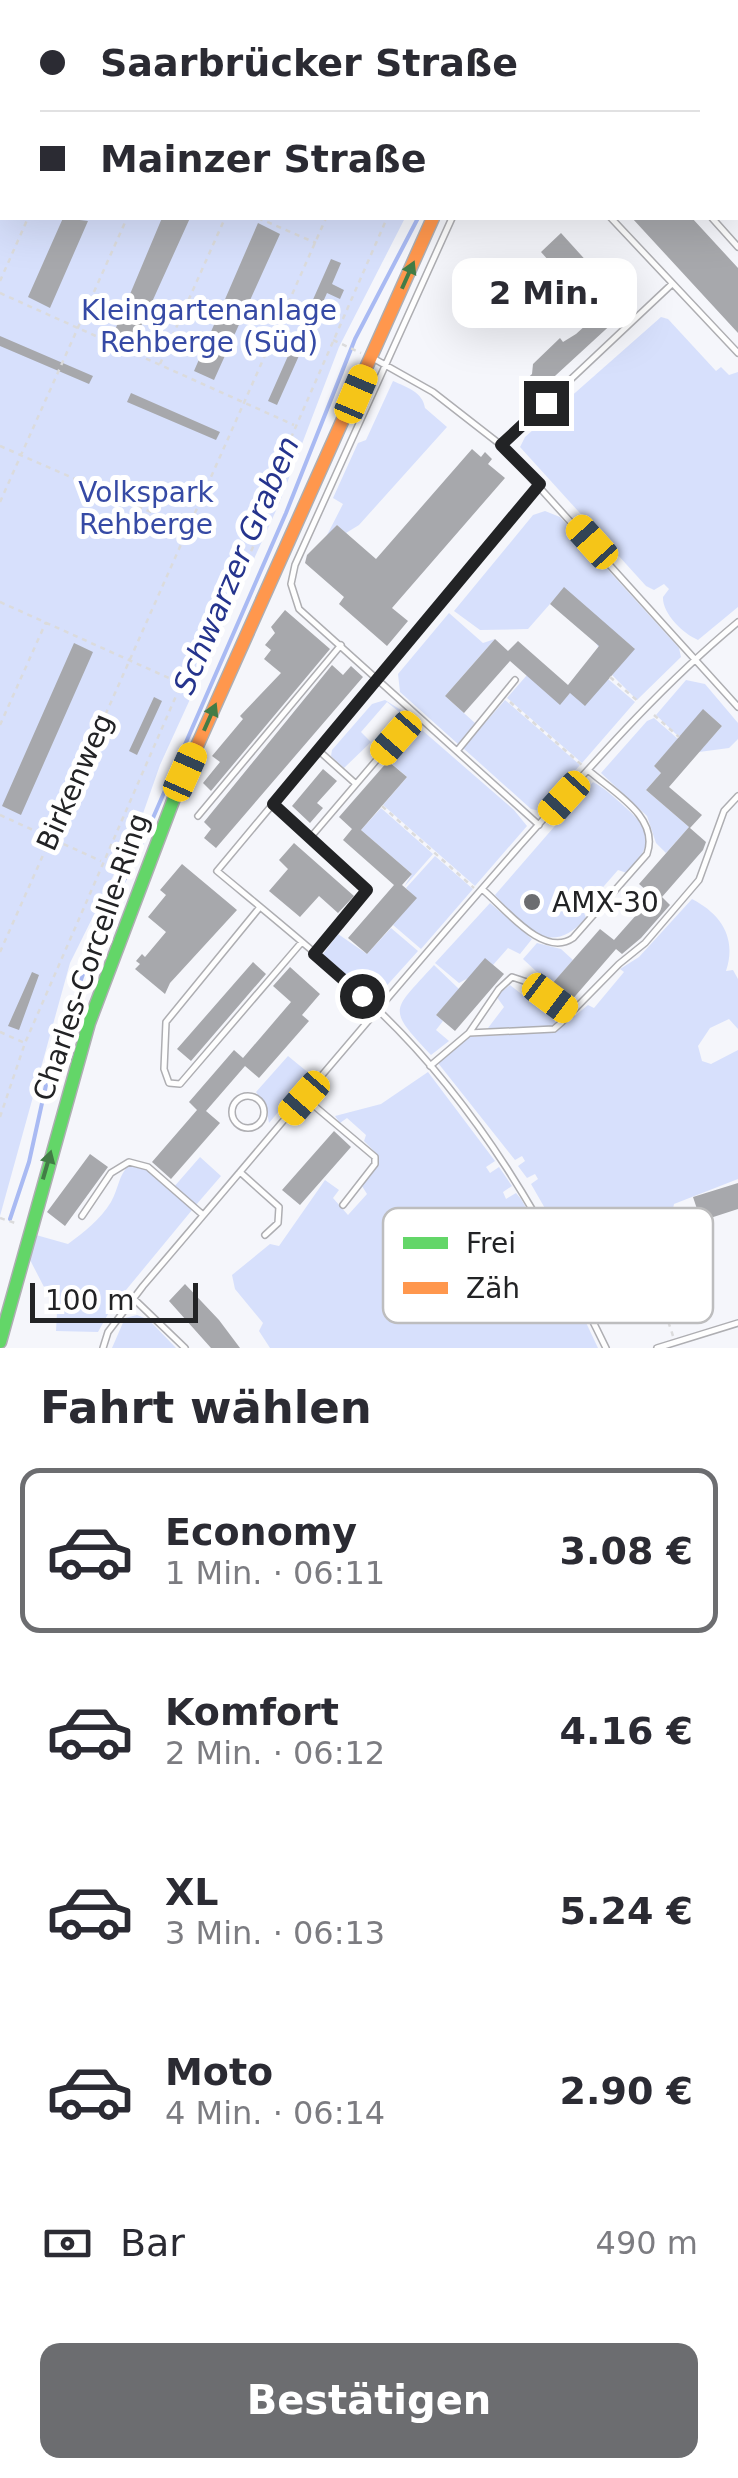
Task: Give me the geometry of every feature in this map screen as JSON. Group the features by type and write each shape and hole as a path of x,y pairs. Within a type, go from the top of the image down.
{"street":[{"name":"Charles-Corcelle-Ring","path":"0,1342 89,1023 170,806 433,220"}],"lane":[{"path":"451,220 295,565 290,584 299,609 539,825"},
{"path":"613,220 738,353"},
{"path":"714,220 738,247"},
{"path":"501,445 672,284"},
{"path":"371,357 433,392 501,445 738,707"},
{"path":"532,1208 510,1170 430,1066 378,1010 217,871 540,484"},
{"path":"103,1348 108,1332 134,1299 480,890 694,658 738,622"},
{"path":"198,816 341,645"},
{"path":"456,752 515,680"},
{"path":"310,838 415,715"},
{"path":"318,750 356,784"},
{"path":"480,890 542,941 557,945 572,938 646,854 650,838 643,818 588,770"},
{"path":"469,1033 554,1029 645,943 699,880 724,812 738,796"},
{"path":"273,804 367,890 314,954"},
{"path":"260,907 166,1022 164,1070 169,1083 180,1084 301,943"},
{"path":"430,1066 469,1033 499,989 512,977 530,984 571,1014"},
{"path":"247,1096 258,1100 263,1111 260,1121 248,1128 237,1124 232,1113 236,1102 247,1096"},
{"path":"304,1098 372,1150 375,1157 375,1164 343,1205"},
{"path":"260,1121 275,1132"},
{"path":"82,1216 111,1173 129,1162 148,1167 203,1216"},
{"path":"240,1172 279,1207 278,1223 265,1235"},
{"path":"134,1299 185,1348"},
{"path":"594,1323 606,1348"},
{"path":"657,1348 738,1323"}],"path":[{"path":"0,281 27,220"},
{"path":"0,502 126,220"},
{"path":"160,366 224,220"},
{"path":"263,220 316,242"},
{"name":"Birkenweg","path":"0,952 325,220"},
{"path":"0,1117 25,1044 102,862 196,650 228,601 256,540 271,505 280,462 386,220"},
{"path":"0,294 296,425"},
{"path":"333,340 357,352"},
{"path":"0,446 186,528"},
{"path":"0,602 181,684"},
{"path":"0,725 46,622"},
{"path":"509,701 588,770"},
{"path":"382,806 480,890"},
{"path":"0,815 102,862"},
{"path":"0,1032 25,1044"},
{"path":"0,1218 30,1228"},
{"path":"669,1323 676,1342"}],"green space":[{"path":"0,220 404,220 339,347 279,504 160,765 140,822 70,963 0,1216"},
{"path":"661,317 668,319 716,371 721,367 729,375 738,372 738,607 698,640 680,628 666,610 663,597 669,589 664,584 654,590 646,586 520,447 525,437"},
{"path":"393,381 417,394 425,408 447,427 359,525 346,533 337,525 324,541 343,504 333,498"},
{"path":"545,511 560,517 679,648 681,657 637,700 612,675 634,648 615,632 600,650 564,588 528,629 480,630 454,611 533,515"},
{"path":"449,613 483,643 495,639 445,696 475,723 458,744 400,692 398,674"},
{"path":"527,675 560,704 570,693 608,679 635,702 582,763 507,698"},
{"path":"686,680 705,684 738,723 738,739 729,748 699,752 722,726 704,710 679,737 656,715"},
{"path":"385,700 401,710 407,721 384,747 381,744 404,716 387,702 361,732 371,742 344,768 331,756 332,750 372,704"},
{"path":"505,700 580,765 540,811 531,809 463,748"},
{"path":"654,718 678,739 654,766 661,773 646,790 689,827 666,853 656,843 647,816 601,773"},
{"path":"415,724 514,810 527,826 475,886 383,805 407,777 391,763 388,753"},
{"path":"593,782 641,824 647,839 645,846 627,873 618,870 583,910 586,918 573,930 561,936 538,934 495,895"},
{"path":"381,808 433,854 404,887 412,874 361,830"},
{"path":"435,856 473,889 421,949 393,925 416,898 406,888"},
{"path":"692,899 711,912 724,928 729,948 726,971 733,970 738,979 738,1029 729,1019 710,1028 698,1046 702,1061 711,1064 738,1050 738,1179 674,1204 673,1208 545,1208 531,1184 538,1179 535,1174 527,1178 518,1166 525,1161 522,1156 515,1160 438,1063 470,1037 555,1032 588,1005 594,1008 624,972 620,969 639,957"},
{"path":"490,903 532,939 520,954 508,948 493,965 459,983 435,963"},
{"path":"391,928 418,951 381,992 364,991 323,954 338,934 367,954"},
{"path":"537,943 561,949 573,960 551,985 523,959"},
{"path":"434,965 459,989 436,1015 443,1021 436,1030 449,1041 431,1055 407,1027 400,1010 409,992"},
{"path":"510,985 548,1015 555,1008 555,1023 550,1027 488,1028 504,1007 496,996"},
{"path":"288,1056 310,1074 269,1123 266,1106 256,1092"},
{"path":"428,1072 495,1161 486,1167 490,1173 499,1167 512,1186 503,1192 506,1199 516,1193 526,1208 383,1208 383,1323 586,1323 598,1348 270,1348 259,1331 263,1323 235,1289 232,1275 270,1244 279,1246 325,1180 339,1190 333,1198 348,1215 367,1194 362,1186 378,1166 378,1155 364,1141 366,1135 347,1118 340,1123 335,1116 381,1104"},
{"path":"200,1157 221,1176 196,1205 173,1188"},
{"path":"129,1165 147,1168 192,1210 112,1307 98,1332 56,1331 57,1312 29,1258 36,1235 68,1244 107,1208"},
{"path":"137,1315 149,1320 176,1348 112,1348 125,1318"}],"building":[{"path":"62,220 88,221 50,308 28,297"},
{"path":"161,220 189,220 133,344 112,337"},
{"path":"634,220 694,220 738,268 738,333"},
{"path":"258,223 280,234 214,380 194,371"},
{"path":"561,233 629,308 531,398 519,386 532,374 533,364 560,338 563,342 576,334 597,315 541,252"},
{"path":"331,259 341,263 332,284 344,290 340,299 327,293 277,405 268,401"},
{"path":"0,336 93,376 89,384 0,346"},
{"path":"131,393 220,432 216,440 127,402"},
{"path":"472,449 481,457 485,452 492,459 488,464 505,478 392,608 408,621 387,646 339,604 344,597 305,563 307,555 337,525 376,559"},
{"path":"564,587 635,649 585,706 570,693 560,705 510,661 464,713 445,696 495,639 508,651 518,641 568,685 599,646 550,604"},
{"path":"285,610 330,649 211,791 203,783 220,762 212,756 243,719 240,716 281,673 264,659 271,650 265,645 275,633 271,627"},
{"path":"74,643 93,652 21,815 2,806"},
{"path":"332,665 343,675 351,666 363,677 216,848 204,838 211,829 204,822"},
{"path":"154,697 162,701 137,755 129,751"},
{"path":"703,709 722,726 669,787 702,815 690,828 706,842 703,850 662,897 670,905 622,954 616,949 570,1002 551,985 600,929 614,940 653,896 639,884 689,827 646,790 661,773 654,766"},
{"path":"388,761 407,777 361,830 412,874 402,885 417,898 367,954 348,938 394,885 343,840 352,829 339,817"},
{"path":"323,769 337,781 317,803 323,808 310,823 292,806"},
{"path":"294,843 354,896 338,913 319,896 300,917 269,891 288,869 279,860"},
{"path":"182,864 237,910 170,983 165,994 135,969 140,964 136,961 142,954 145,957 166,932 148,917 166,895 160,890"},
{"path":"485,958 504,974 455,1031 436,1015"},
{"path":"253,962 266,974 191,1061 177,1049"},
{"path":"290,967 320,994 302,1015 309,1021 259,1078 245,1066 206,1111 220,1123 171,1179 152,1162 197,1110 189,1102 234,1050 243,1058 291,1002 273,986"},
{"path":"32,972 39,975 19,1030 8,1026"},
{"path":"334,1131 351,1147 300,1205 282,1190"},
{"path":"90,1154 108,1167 65,1226 47,1212"},
{"path":"738,1183 738,1209 713,1217 713,1208 697,1208 693,1197"},
{"path":"185,1284 240,1348 211,1348 169,1301"}],"waterway":[{"name":"Schwarzer Graben","path":"10,1219 29,1162 48,1076 95,939 139,850 286,513 355,339 417,220"}],"traffic: fast":[{"path":"0,1342 89,1023 176,793"}],"traffic: slow":[{"path":"176,793 432,220"}],"place":[{"name":"AMX-30","path":"532,902"}],"route":[{"path":"362,996 314,954 367,890 273,804 540,484 501,445 546,403"}],"park label":[{"name":"Kleingartenanlage Rehberge (Süd)","path":"209,326"},
{"name":"Volkspark Rehberge","path":"146,508"}]}
